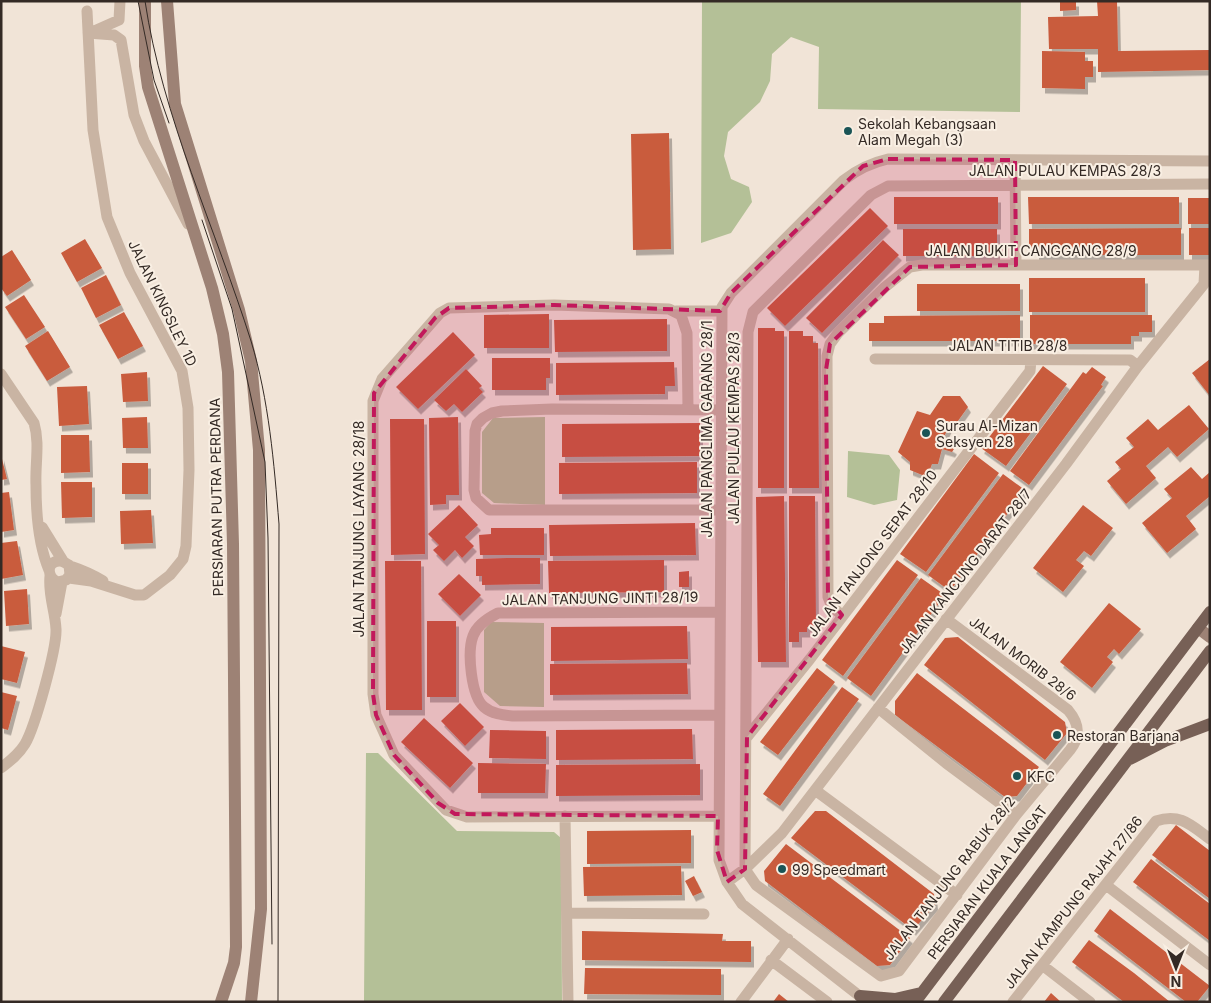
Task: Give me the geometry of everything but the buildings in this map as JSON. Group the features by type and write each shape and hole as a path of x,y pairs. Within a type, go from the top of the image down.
{"main road":[{"name":"PERSIARAN PUTRA PERDANA","path":"145,1 145,66 148,87 212,288 223,334 228,372 234,564 236,947 234,963 221,1002"},
{"path":"167,1 175,104 239,310 251,361 259,450 261,909 251,1002"},
{"name":"PERSIARAN KUALA LANGAT","path":"918,998 1210,612"},
{"path":"1198,628 1210,637"},
{"path":"944,1002 1210,651"},
{"path":"1126,762 1165,741 1210,724"},
{"path":"937,1002 955,988"},
{"path":"865,1000 918,998"}],"street":[{"path":"88,33 119,20 120,1"},
{"name":"JALAN KINGSLEY 1D","path":"65,580 91,581 135,595 144,595 178,568 183,559 189,470 188,408 182,370 130,273 107,217 93,130 87,11"},
{"path":"88,33 114,36 121,40 134,115 144,141 196,239"},
{"name":"JALAN PANGLIMA GARANG 28/1","path":"865,1000 742,904 727,882 718,860 722,311 726,300 844,180 863,166 888,159 1210,161"},
{"path":"1015,160 1016,265"},
{"name":"JALAN PULAU KEMPAS 28/3","path":"745,869 748,332 753,312 879,189 898,185 1210,184"},
{"name":"JALAN BUKIT CANGGANG 28/9","path":"842,615 832,607 828,597 826,370 830,344 885,287 910,267 1207,265"},
{"name":"JALAN KANCUNG DARAT 28/7","path":"727,882 745,869 782,833 1138,366 1204,284 1207,265"},
{"name":"JALAN TANJUNG LAYANG 28/18","path":"718,816 467,817 455,814 438,803 394,755 376,715 373,694 372,410 374,393 382,379 434,318 449,308 554,305 669,309 676,311 722,311"},
{"path":"676,311 684,322 687,332 688,409"},
{"name":"JALAN TITIB 28/8","path":"875,359 1130,360 1138,366"},
{"name":"JALAN TANJONG SEPAT 28/10","path":"747,737 810,659 1030,371 1031,360"},
{"path":"1,374 34,423 37,432 36,485 38,521 44,558 49,573 50,600 55,620"},
{"path":"720,510 489,510 476,498 475,431 477,424 492,413 552,409 721,410"},
{"path":"1,768 19,752 32,725 55,639 55,620 65,580 70,571 38,521"},
{"path":"49,573 54,562 66,563"},
{"name":"JALAN KINGSLEY 1D","path":"66,563 92,573 118,590"},
{"path":"49,573 55,581 65,580"},
{"name":"JALAN TANJUNG JINTI 28/19","path":"718,715 513,716 490,712 482,706 476,697 473,685 471,645 473,634 480,625 498,613 720,612"},
{"name":"JALAN MORIB 28/6","path":"946,619 1068,710 1078,724"},
{"path":"878,708 946,763 1016,815"},
{"name":"JALAN TANJUNG RABUK 28/2","path":"745,869 756,885 874,973 881,976 890,975 899,971 1016,815 1076,743 1078,724"},
{"path":"815,790 957,895"},
{"path":"565,816 568,1002"},
{"name":"JALAN KAMPUNG RAJAH 27/86","path":"1013,1002 1156,821 1167,817 1186,821 1210,838"},
{"path":"1106,885 1210,965"},
{"path":"566,913 704,914"},
{"path":"741,1002 788,939"},
{"path":"771,960 827,1002"},
{"path":"1042,965 1090,1002"}],"highlighted area":[{"path":"888,159 1015,160 1016,265 910,267 830,344 826,370 828,597 842,615 747,737 745,869 727,882 717,850 718,816 455,814 438,803 394,755 376,715 373,694 374,393 435,318 449,308 554,305 720,311 731,293 863,166"}],"green space":[{"path":"702,1 1021,1 1020,112 818,109 819,47 791,37 772,54 770,81 760,102 728,132 724,156 731,179 749,187 752,202 731,233 701,243"},
{"path":"545,417 545,505 494,503 482,493 482,432 493,418"},
{"path":"848,451 889,455 900,470 897,500 874,505 847,497"},
{"path":"491,622 544,623 544,707 500,706 484,692 484,630"},
{"path":"366,753 378,753 457,831 554,832 561,838 562,1002 364,1002"}],"tram line":[{"path":"138,1 154,80 169,123"},
{"path":"145,1 153,44 177,130 251,341 262,386 270,432 279,524 278,1002"},
{"path":"202,220 232,309 265,462 268,538 272,944"}],"place":[{"name":"Sekolah Kebangsaan Alam Megah (3)","path":"848,131"},
{"name":"Surau Al-Mizan Seksyen 28","path":"926,433"},
{"name":"Restoran Barjana","path":"1057,735"},
{"name":"KFC","path":"1017,776"},
{"name":"99 Speedmart","path":"782,869"}]}
